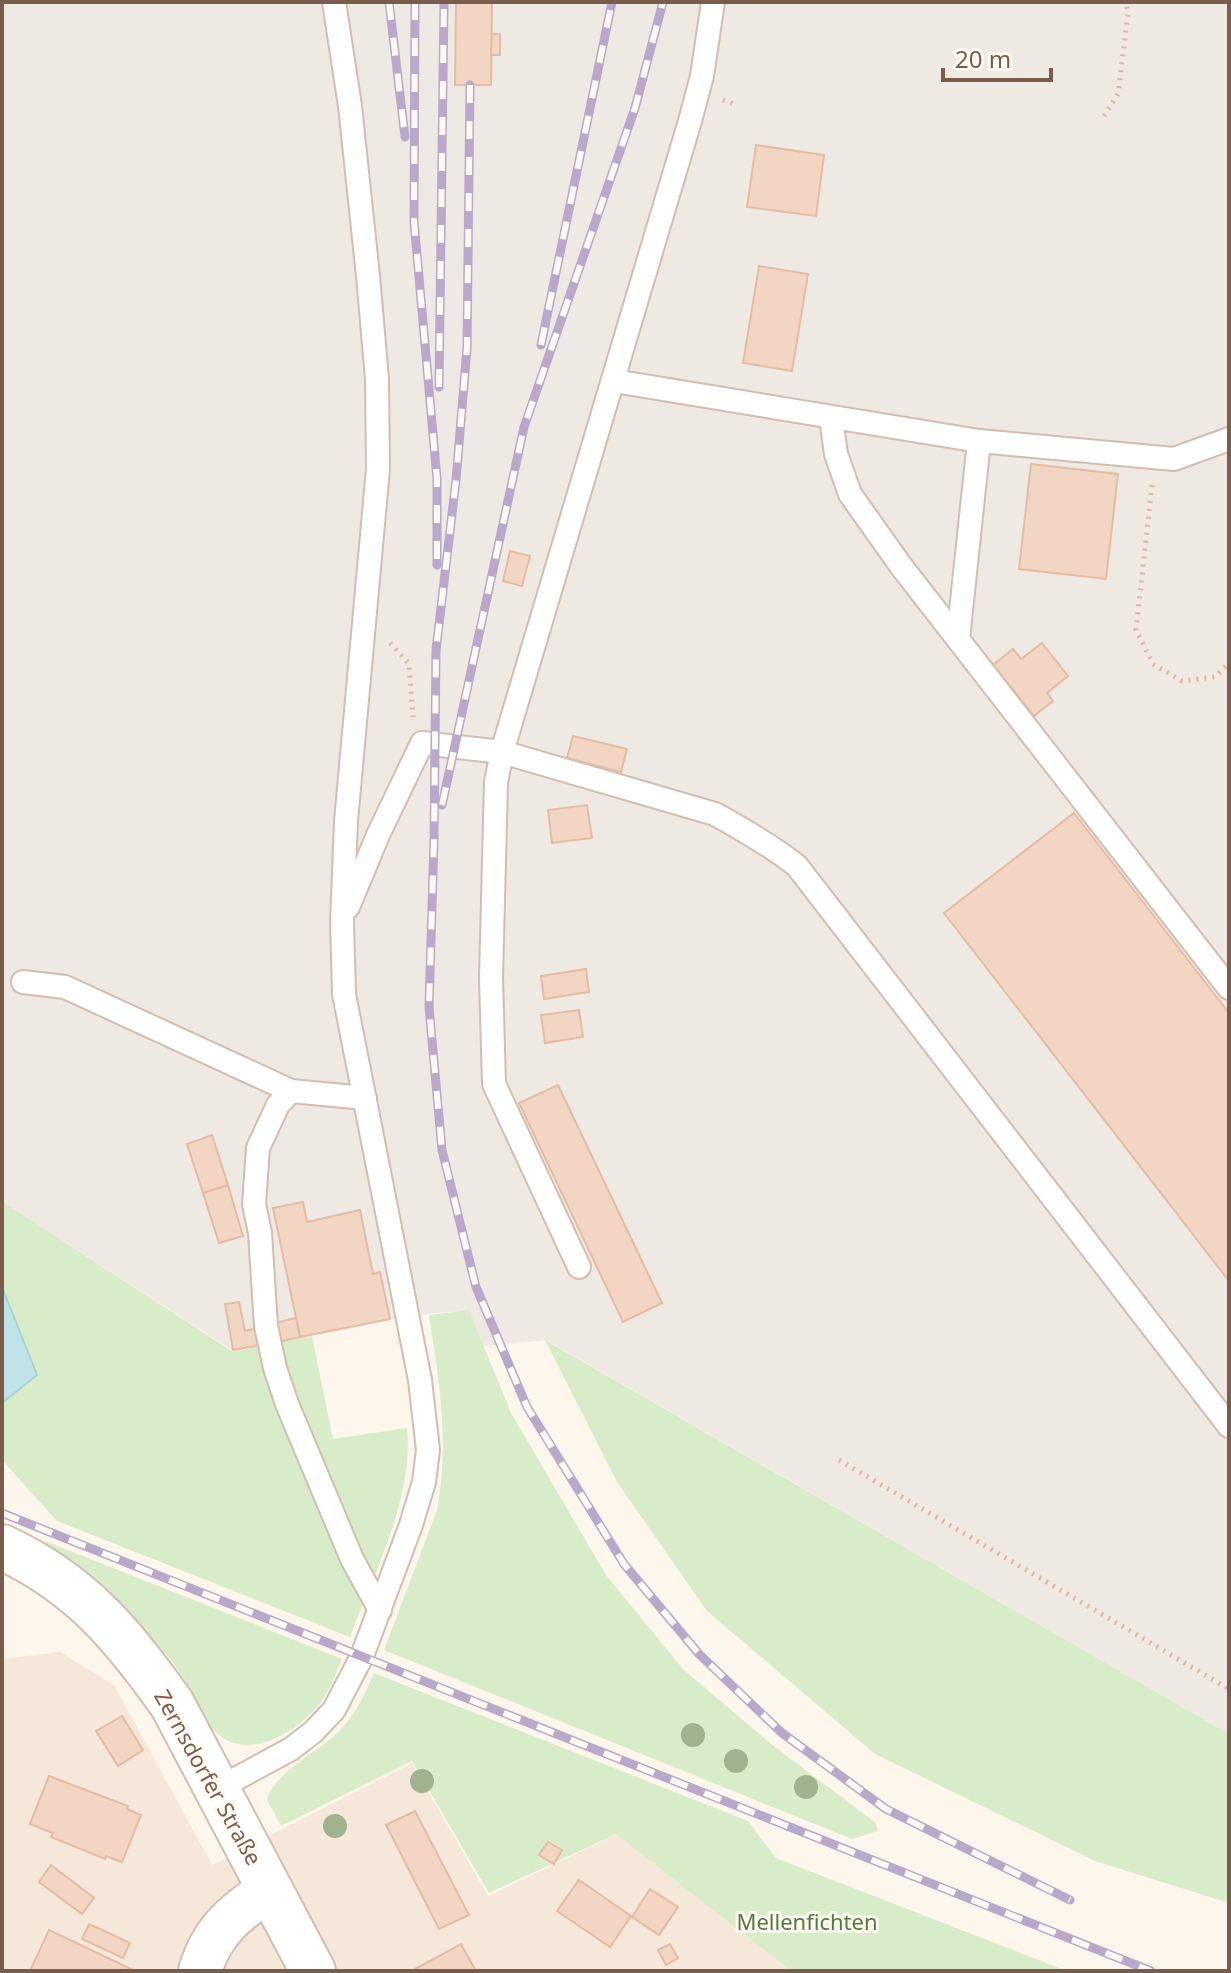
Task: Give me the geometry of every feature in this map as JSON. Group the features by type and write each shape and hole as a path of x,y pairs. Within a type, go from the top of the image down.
{"street":[{"name":"Zernsdorfer Straße","path":"2,1547 78,1593 113,1625 172,1704 313,1971"},
{"path":"200,1971 216,1934 242,1908 270,1889"}],"lane":[{"path":"217,1789 291,1749 334,1710 357,1667 380,1610 424,1482 428,1450 420,1380 344,994 342,922 346,821 378,469 377,379 350,106 334,2"},
{"path":"579,1267 494,1084 492,933 496,782 502,752 702,76 713,2"},
{"path":"614,381 979,441 1174,459 1229,439"},
{"path":"831,418 836,454 850,494 958,639 1229,988"},
{"path":"958,639 979,441"},
{"path":"342,922 378,835 422,743 502,752 715,814 777,850 797,866 1229,1426"},
{"path":"23,982 65,987 291,1091 365,1098"},
{"path":"291,1091 278,1105 258,1148 254,1204 260,1233 266,1326 287,1404 352,1559 380,1610"}],"path":[{"path":"1104,116 1118,94 1128,14 1126,2"},
{"path":"1155,457 1136,630 1153,664 1182,681 1215,677 1229,663"},
{"path":"365,627 393,645 409,664 413,718 422,743"},
{"path":"839,1460 1229,1689"}],"shaded area":[{"path":"2,2 1229,2 1229,1734 546,1340 484,1346 468,1310 408,1316 233,1351 2,1201"},
{"path":"60,1652 114,1685 212,1865 412,1763 488,1896 617,1834 791,1971 2,1971 2,1659"}],"green space":[{"path":"2,1201 233,1352 312,1336 333,1439 407,1428 408,1454 398,1508 350,1637 57,1521 2,1460 2,1403 37,1375 2,1287"},
{"path":"469,1310 511,1413 606,1575 683,1669 771,1744 876,1823 878,1831 852,1839 384,1650 437,1510 441,1485 442,1412 429,1315"},
{"path":"545,1340 1229,1734 1229,1903 1095,1861 875,1754 707,1611 617,1482"},
{"path":"45,1541 342,1659 329,1689 308,1717 280,1736 249,1745 234,1743 220,1736 154,1639 104,1592 42,1549"},
{"name":"Mellenfichten","path":"374,1673 748,1821 776,1858 1067,1971 791,1971 616,1834 489,1893 412,1761 281,1826 267,1800 272,1789 289,1770 343,1727 361,1701"}],"water":[{"path":"2,1287 37,1375 2,1403"}],"building":[{"path":"456,2 492,2 491,85 455,85"},
{"path":"492,34 500,34 500,55 491,55"},
{"path":"756,145 824,155 816,216 747,207"},
{"path":"759,266 808,274 792,371 743,363"},
{"path":"1031,464 1118,474 1106,579 1019,569"},
{"path":"510,551 530,556 522,586 503,581"},
{"path":"1042,643 1068,676 1047,693 1053,701 1034,716 993,665 1013,649 1021,659"},
{"path":"573,736 627,749 621,772 567,758"},
{"path":"587,805 592,838 552,843 548,810"},
{"path":"1074,813 1229,1013 1229,1281 944,913"},
{"path":"586,969 589,992 544,999 541,976"},
{"path":"579,1010 583,1037 545,1043 541,1015"},
{"path":"558,1085 662,1303 623,1322 519,1103"},
{"path":"212,1135 228,1185 203,1193 187,1144"},
{"path":"228,1185 243,1236 219,1243 203,1193"},
{"path":"303,1202 307,1222 360,1210 373,1274 380,1272 390,1319 300,1337 273,1208"},
{"path":"239,1302 245,1331 258,1328 261,1345 233,1350 225,1304"},
{"path":"296,1318 300,1337 278,1342 274,1323"},
{"path":"122,1716 143,1750 118,1766 96,1731"},
{"path":"49,1776 128,1806 127,1809 141,1815 122,1862 106,1856 105,1859 51,1837 53,1833 30,1824"},
{"path":"415,1811 469,1915 439,1929 386,1825"},
{"path":"548,1842 562,1850 554,1864 539,1855"},
{"path":"51,1865 94,1898 82,1914 39,1882"},
{"path":"579,1880 631,1916 610,1947 557,1911"},
{"path":"650,1889 678,1907 659,1935 632,1917"},
{"path":"89,1924 130,1943 123,1958 82,1939"},
{"path":"49,1930 131,1969 30,1971"},
{"path":"461,1944 476,1971 416,1971 415,1969"},
{"path":"670,1944 678,1958 666,1965 658,1950"}],"railway":[{"path":"389,2 405,137"},
{"path":"415,2 414,221 437,479 437,565"},
{"path":"439,387 444,2"},
{"path":"541,345 612,2"},
{"path":"442,805 524,427 635,108 663,2"},
{"path":"470,85 467,348 456,480 436,650 429,1007 442,1150 476,1287 527,1407 624,1564 699,1654 782,1733 886,1809 1070,1900"},
{"path":"2,1513 1151,1971"}]}
